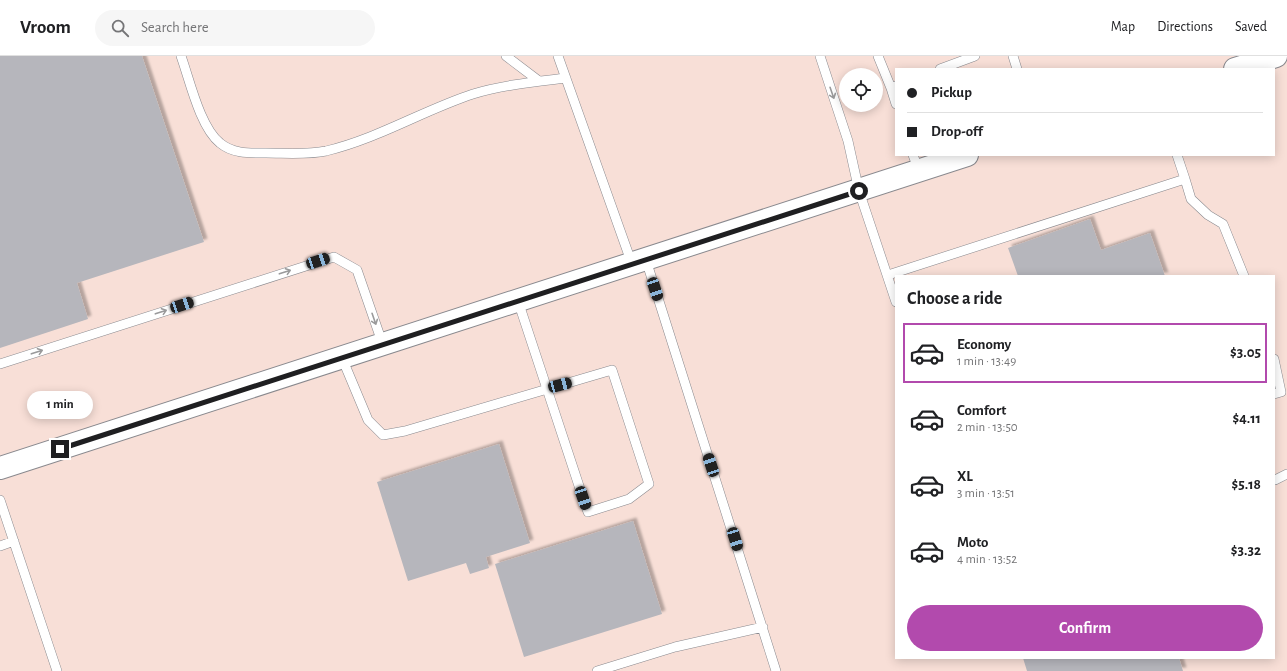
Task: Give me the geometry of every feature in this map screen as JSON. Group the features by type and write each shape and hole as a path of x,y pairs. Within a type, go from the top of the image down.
{"street":[{"path":"1238,68 1263,58"},
{"path":"0,468 859,191 916,163 961,156"}],"lane":[{"path":"181,56 206,128 220,143 232,151 245,153 301,154 325,151 362,139 473,94 510,85 566,78"},
{"path":"506,56 539,81"},
{"path":"558,56 639,262 763,627 776,671"},
{"path":"820,56 848,141 859,191 895,299"},
{"path":"878,56 893,87 895,98"},
{"path":"943,68 975,56"},
{"path":"1013,56 1017,68"},
{"path":"1177,156 1191,200 1208,215 1223,224 1244,275"},
{"path":"888,275 1185,179"},
{"path":"0,364 334,257 357,270 383,345"},
{"path":"342,358 368,420 383,434 405,431 547,389 612,370 649,484 629,499 588,512 547,389 518,301"},
{"path":"1275,364 1281,392 1275,394"},
{"path":"1275,480 1287,474"},
{"path":"0,500 57,671"},
{"path":"0,546 14,541"},
{"path":"597,671 675,647 763,627"}],"shaded area":[{"path":"0,56 1287,56 1287,671 0,671"}],"building":[{"path":"0,56 142,56 204,242 77,283 88,319 0,348"},
{"path":"1090,219 1101,250 1150,233 1165,275 1018,275 1008,248"},
{"path":"499,444 530,543 486,557 489,568 470,574 466,563 408,581 377,482"},
{"path":"633,521 662,614 524,657 495,564"},
{"path":"1023,659 1179,659 1183,671 1027,671"}],"route":[{"path":"60,449 859,191"}]}
